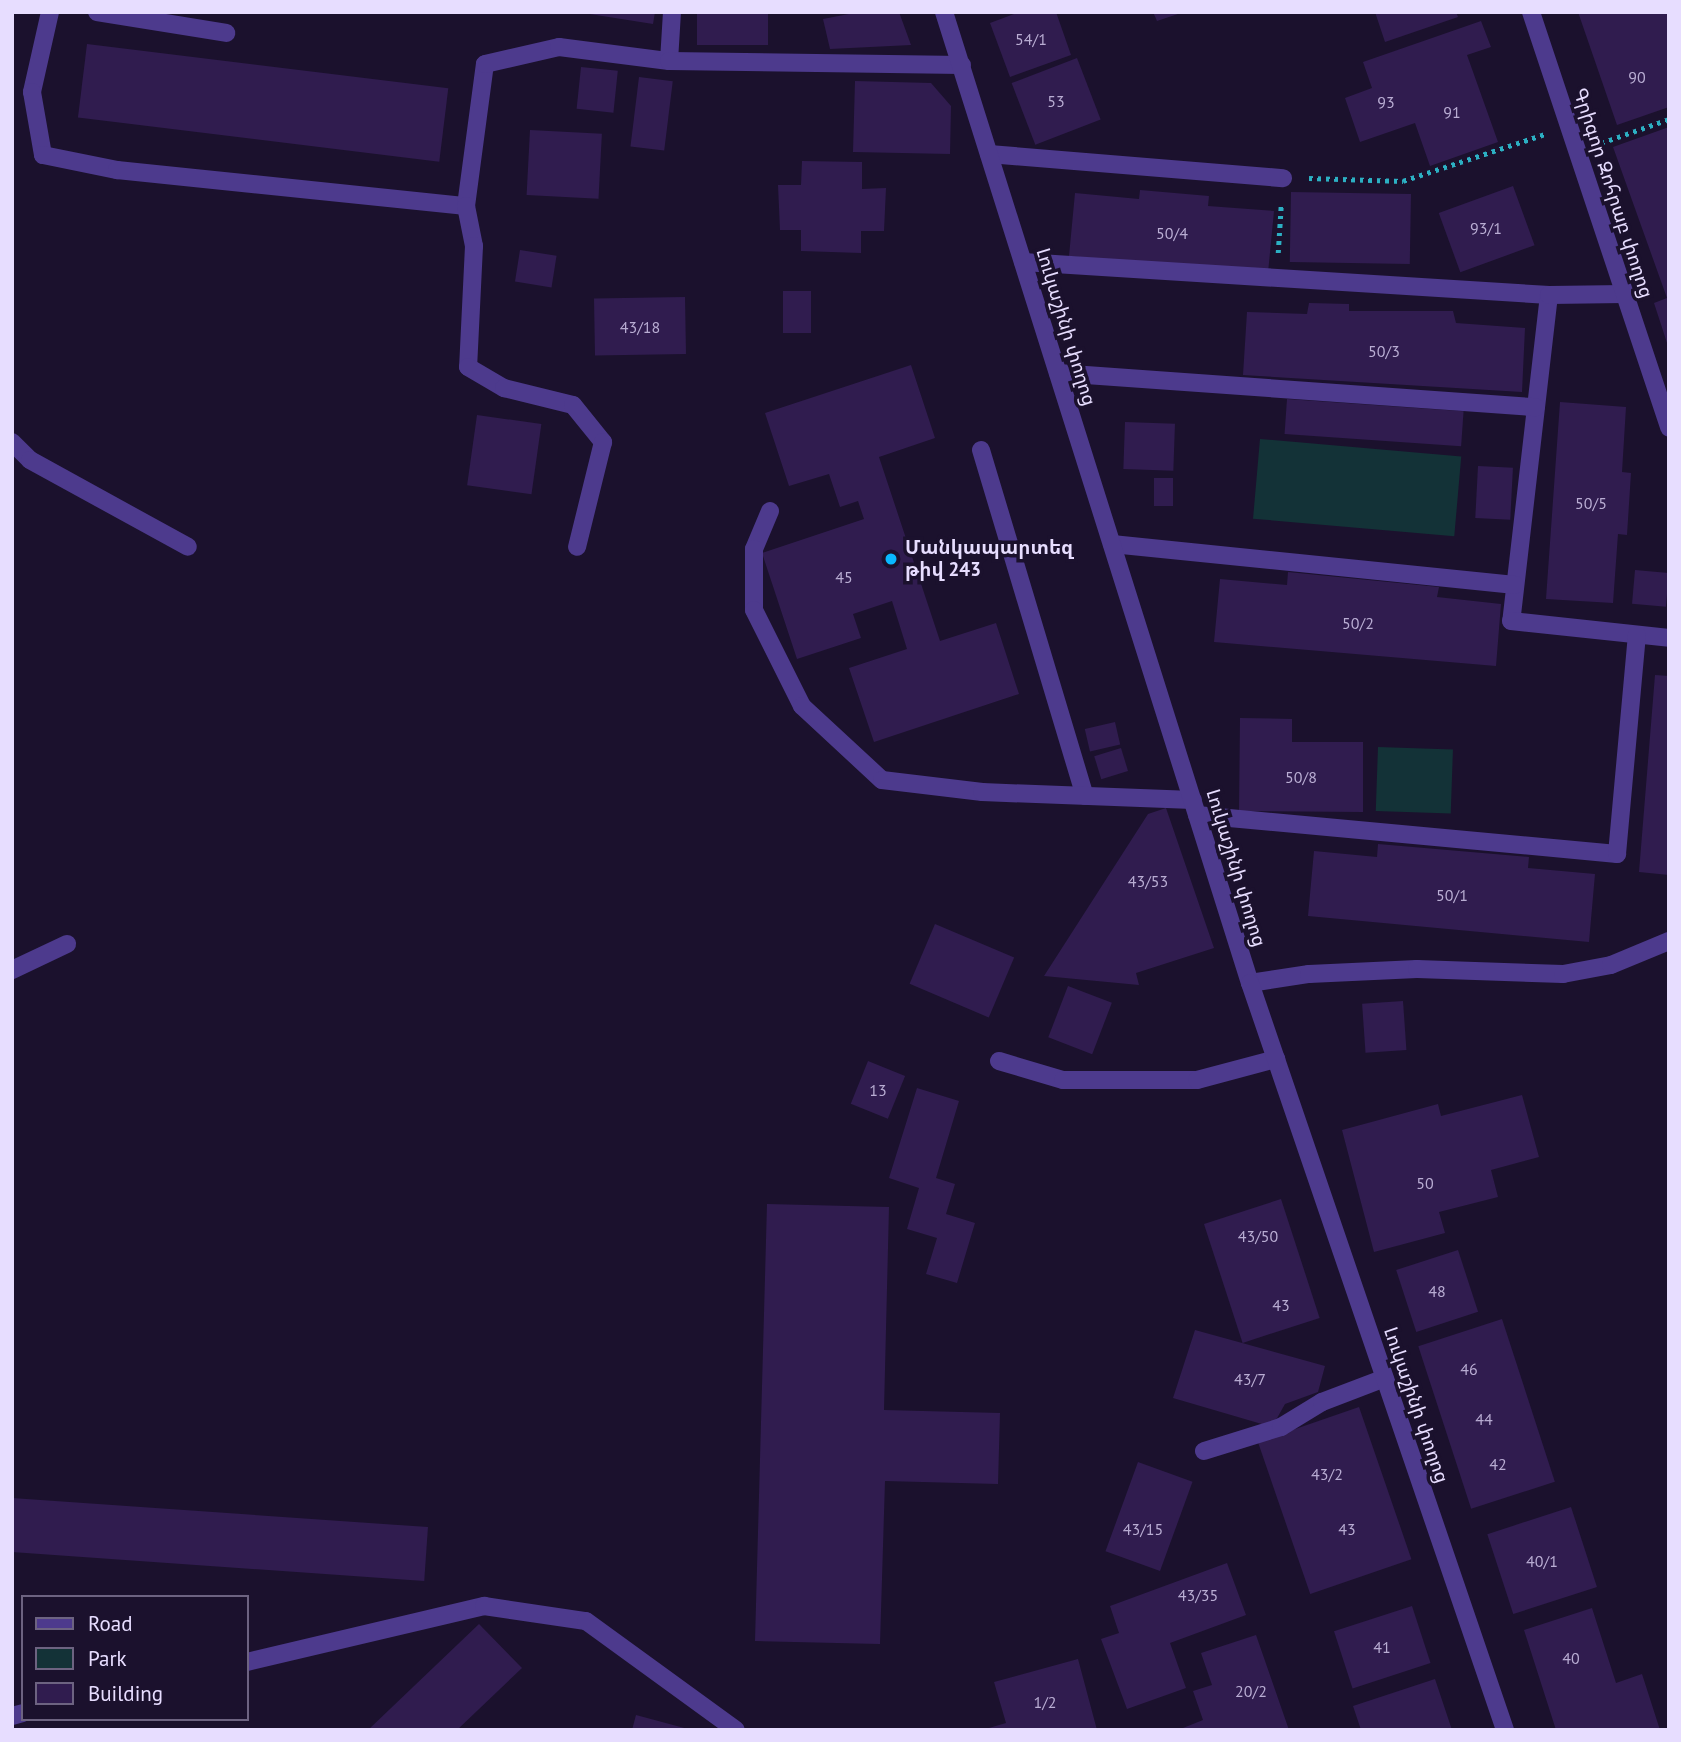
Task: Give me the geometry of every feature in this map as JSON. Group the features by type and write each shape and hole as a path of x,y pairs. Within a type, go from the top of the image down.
{"street":[{"path":"50,12 32,92 43,155 117,170 466,206"},
{"path":"97,12 226,33"},
{"path":"669,61 672,12"},
{"name":"Լուկաշինի փողոց","path":"944,12 1250,983 1505,1730"},
{"name":"Գրիգոր Զոհրաբ փողոց","path":"1531,12 1669,428"},
{"path":"577,547 603,442 573,405 504,388 468,367 474,246 466,206 485,64 559,47 669,61 962,65"},
{"path":"989,154 1283,178"},
{"path":"1023,262 1549,295 1624,294"},
{"path":"1549,295 1511,621 1669,638"},
{"path":"1058,373 1536,407"},
{"path":"12,442 30,460 188,547"},
{"path":"981,450 1085,796"},
{"path":"770,511 754,549 754,610 802,706 882,780 1085,796 1617,853 1637,635"},
{"path":"1112,544 1515,585"},
{"path":"1250,983 1309,974 1417,969 1563,974 1611,965 1669,941"},
{"path":"12,970 67,944"},
{"path":"999,1061 1063,1080 1197,1080 1276,1059"},
{"path":"1204,1451 1281,1427 1322,1402 1385,1378"},
{"path":"248,1662 484,1606 586,1621 736,1730"}],"path":[{"path":"1577,151 1669,119"},
{"path":"1276,278 1283,178 1402,181 1569,126"}],"green space":[{"path":"1260,439 1461,457 1454,536 1253,519"},
{"path":"1378,747 1453,750 1451,814 1376,811"}],"building":[{"path":"577,12 655,12 653,24"},
{"path":"697,12 768,12 768,45 697,45"},
{"path":"859,12 899,12 911,45 830,49 823,19"},
{"path":"1019,12 1056,12 1071,55 1010,77 990,23"},
{"path":"1153,12 1181,12 1181,13 1157,21"},
{"path":"1375,12 1456,12 1458,17 1385,42"},
{"path":"1578,12 1667,12 1669,107 1617,125"},
{"path":"1481,21 1491,47 1467,55 1498,142 1430,166 1415,123 1360,142 1345,98 1372,88 1363,62"},
{"path":"87,44 448,88 439,162 78,117"},
{"path":"1077,58 1101,120 1035,145 1012,83"},
{"path":"581,67 618,71 613,113 577,109"},
{"path":"639,77 673,81 664,151 630,146"},
{"path":"855,81 931,83 951,106 950,154 853,152"},
{"path":"1669,127 1668,346 1654,303 1667,298 1613,147"},
{"path":"530,130 602,134 598,199 527,195"},
{"path":"802,161 862,162 862,189 886,188 884,231 861,231 861,253 801,251 801,230 780,230 778,185 801,185"},
{"path":"1513,186 1535,245 1460,272 1439,213"},
{"path":"1140,190 1209,196 1208,206 1274,211 1268,273 1069,256 1075,193 1139,199"},
{"path":"1291,192 1411,194 1410,264 1290,262"},
{"path":"520,250 557,256 552,287 515,282"},
{"path":"783,291 811,291 811,333 783,333"},
{"path":"685,297 686,354 595,356 594,299"},
{"path":"1309,303 1349,304 1349,311 1453,311 1456,323 1525,328 1522,392 1243,375 1247,312 1307,314"},
{"path":"911,365 935,438 879,457 940,641 996,623 1019,694 874,742 849,668 907,649 892,601 853,614 861,638 797,659 762,553 864,519 858,501 840,507 829,474 789,486 765,413"},
{"path":"1287,399 1464,411 1461,446 1285,434"},
{"path":"1560,402 1626,407 1622,472 1631,473 1627,535 1618,534 1613,603 1546,599"},
{"path":"477,415 541,424 531,494 467,485"},
{"path":"1125,422 1175,424 1173,471 1123,469"},
{"path":"1478,466 1513,468 1510,520 1475,518"},
{"path":"1154,478 1173,478 1173,506 1154,506"},
{"path":"1635,570 1669,573 1666,607 1632,604"},
{"path":"1288,572 1439,587 1437,597 1501,604 1496,666 1214,642 1220,579 1287,585"},
{"path":"1655,675 1669,676 1669,875 1639,872"},
{"path":"1240,718 1292,719 1292,742 1363,742 1363,812 1239,811"},
{"path":"1115,722 1120,744 1090,751 1085,729"},
{"path":"1121,748 1128,771 1101,779 1094,756"},
{"path":"1166,808 1214,948 1136,973 1139,985 1044,976 1148,814"},
{"path":"1378,844 1529,857 1528,868 1595,874 1589,942 1308,916 1314,851 1377,857"},
{"path":"935,924 1014,958 989,1017 910,984"},
{"path":"1068,986 1112,1003 1092,1054 1048,1037"},
{"path":"1403,1001 1406,1050 1366,1053 1362,1004"},
{"path":"868,1061 905,1076 888,1119 851,1104"},
{"path":"917,1088 959,1101 936,1178 955,1184 946,1214 975,1223 957,1283 926,1274 937,1238 907,1229 919,1188 889,1178"},
{"path":"1522,1095 1539,1157 1491,1170 1498,1197 1439,1212 1445,1233 1374,1252 1342,1130 1438,1104 1441,1116"},
{"path":"1281,1199 1320,1318 1243,1343 1204,1224"},
{"path":"767,1204 889,1207 884,1410 1000,1413 998,1484 885,1481 880,1644 755,1641"},
{"path":"1458,1250 1478,1312 1416,1332 1396,1270"},
{"path":"1502,1319 1555,1482 1471,1509 1418,1346"},
{"path":"1195,1330 1325,1366 1318,1392 1285,1404 1272,1427 1173,1398"},
{"path":"1359,1407 1411,1559 1310,1594 1258,1442"},
{"path":"1138,1462 1193,1482 1160,1571 1106,1551"},
{"path":"12,1498 428,1527 424,1581 12,1552"},
{"path":"1571,1507 1597,1587 1513,1614 1487,1534"},
{"path":"1227,1563 1246,1615 1170,1643 1186,1688 1127,1709 1101,1639 1119,1633 1110,1606"},
{"path":"1412,1606 1431,1663 1353,1688 1334,1631"},
{"path":"1592,1608 1616,1683 1642,1674 1660,1730 1556,1730 1524,1630"},
{"path":"479,1624 522,1668 457,1730 368,1730"},
{"path":"1256,1635 1289,1730 1178,1730 1203,1720 1193,1691 1212,1685 1201,1653"},
{"path":"1078,1659 1097,1730 982,1730 1006,1723 994,1682"},
{"path":"1435,1679 1452,1730 1361,1730 1353,1706"},
{"path":"636,1715 688,1729 688,1730 632,1730"}],"place":[{"name":"Մանկապարտեզ թիվ 243","path":"891,559"}]}
